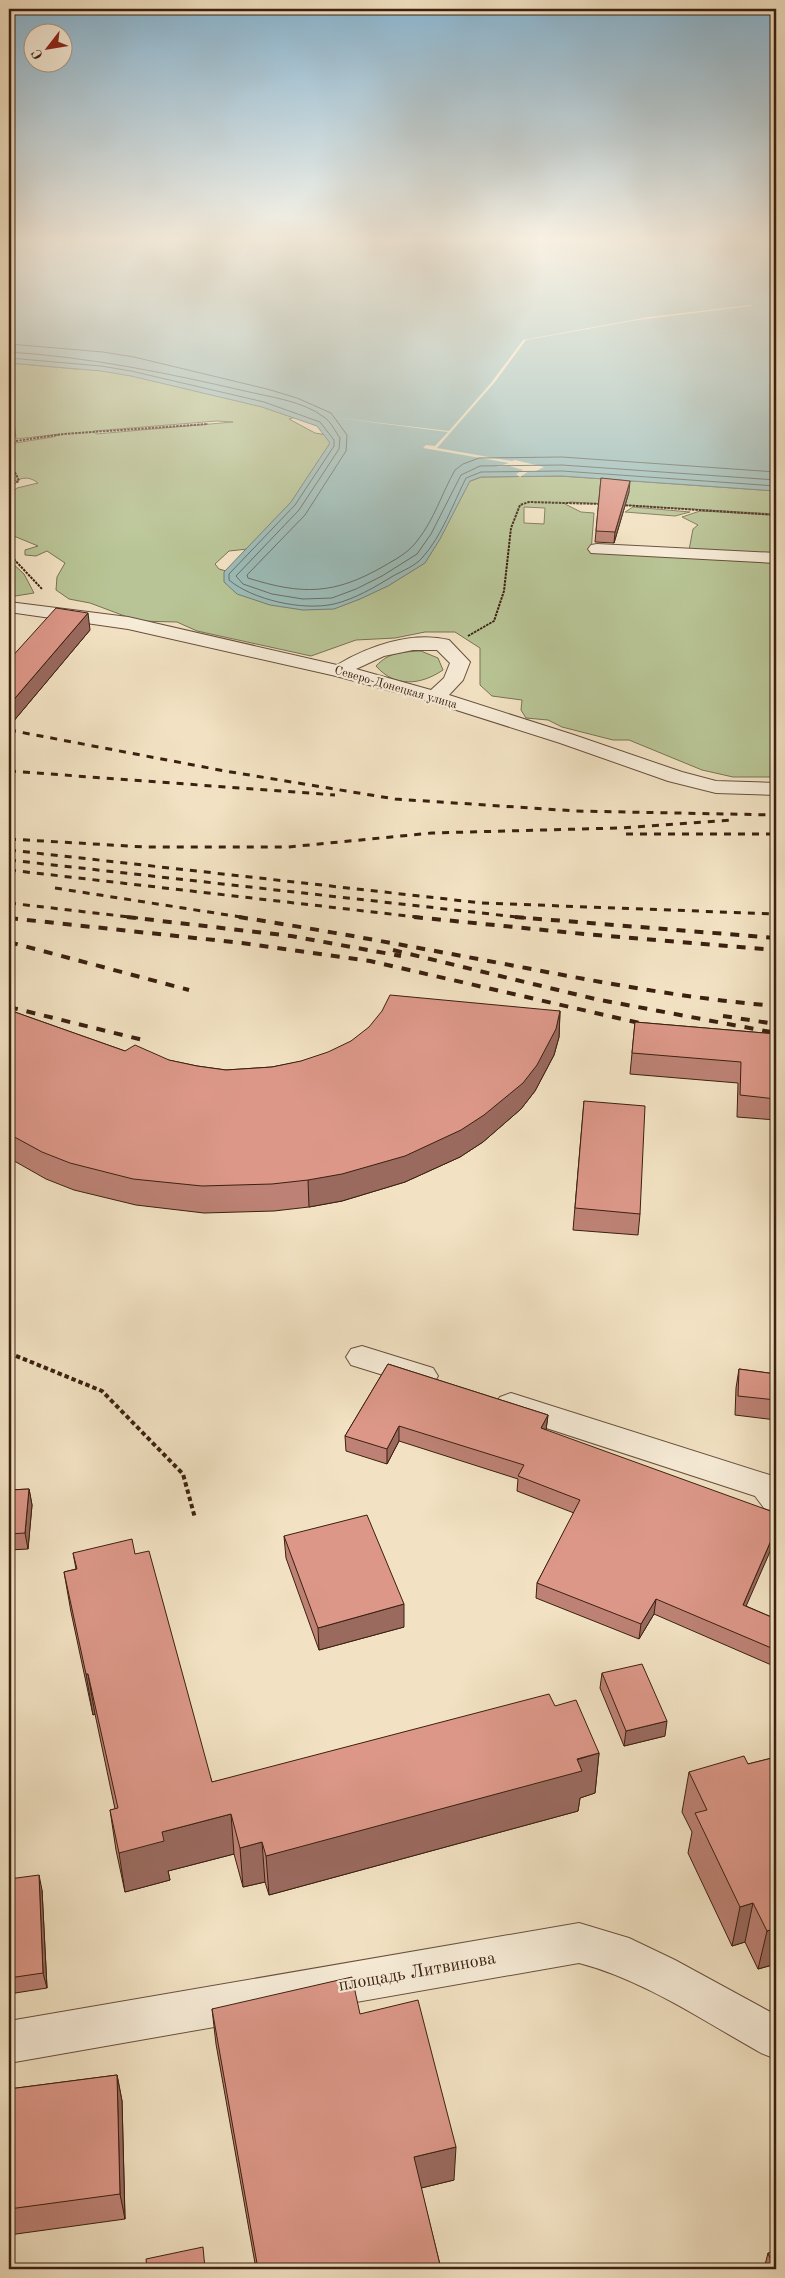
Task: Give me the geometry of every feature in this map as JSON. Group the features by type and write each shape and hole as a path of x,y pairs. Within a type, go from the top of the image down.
{"street":[{"path":"596,549 776,558"},
{"name":"Северо-Донецкая улица","path":"9,607 128,623 340,671 435,697 568,739 675,777 716,787 776,789"},
{"path":"340,671 365,655 390,646 420,643 442,644 460,662 453,680 435,697"},
{"path":"362,1357 447,1384"},
{"path":"484,1396 767,1487 776,1499"},
{"name":"площадь Литвинова","path":"9,2042 579,1943 614,1952 660,1974 776,2038"}],"path":[{"path":"9,425 12,433 9,441 64,434 208,424"},
{"path":"9,468 16,474 19,481 9,486"},
{"path":"442,644 469,636 494,621 504,591 511,528 520,505 529,502 606,504"},
{"path":"614,505 776,515"},
{"path":"9,554 30,574 64,613"},
{"path":"9,1353 102,1391 183,1474 195,1518"}],"green space":[{"path":"9,363 77,369 97,366 302,415 289,419 315,433 332,436 336,447 316,476 248,549 229,551 215,564 219,569 233,573 481,477 561,476 776,491 776,514 570,502 565,504 581,512 594,513 591,552 776,563 776,777 733,777 702,770 629,740 613,740 562,727 548,720 526,718 521,710 522,700 492,696 480,685 480,648 455,632 425,632 395,638 356,640 311,656 197,631 177,622 138,621 90,603 69,599 56,590 57,577 65,563 47,551 36,556 25,555 25,550 38,546 9,534 9,495 17,488 38,483 24,478 9,484 9,444 53,437 60,434 16,439 15,429 9,420","holes":["217,421 233,422 96,434 94,431","524,507 545,508 544,524 524,523"]},
{"path":"633,507 690,512 675,516 625,512"},
{"path":"700,511 776,515 776,554 689,550 693,529 698,525 682,517"},
{"path":"9,560 24,574 34,593 9,597"},
{"path":"421,651 438,658 443,670 426,679 408,682 391,678 376,666 391,655 402,652"}],"water":[{"path":"9,343 776,343 776,491 561,476 481,477 470,481 440,539 425,563 388,586 334,609 303,610 270,605 237,594 224,582 224,572 291,502 330,443 317,426 262,407 131,376 101,371 9,363"}],"pier":[{"path":"521,343 524,343 494,383 437,448 515,460 544,467 534,472 529,471 520,477 516,474 523,470 509,466 496,467 509,463 423,448 426,445 435,446 448,432 330,417 449,431 491,383"}],"building":[{"path":"601,478 630,481 615,532 596,531"},
{"path":"56,608 88,613 9,704 9,660"},
{"path":"390,995 560,1011 556,1029 537,1065 523,1083 484,1115 461,1130 405,1156 342,1174 272,1184 202,1186 133,1179 70,1163 42,1152 9,1134 9,1010 125,1051 135,1045 169,1060 226,1070 272,1067 301,1061 328,1052 351,1041 369,1027 382,1011"},
{"path":"635,1022 776,1034 776,1099 740,1095 741,1062 632,1053"},
{"path":"584,1101 645,1106 640,1214 575,1208"},
{"path":"388,1364 548,1415 541,1428 776,1513 776,1529 743,1605 776,1619 776,1650 656,1599 641,1624 537,1583 580,1500 518,1476 524,1465 399,1426 387,1449 345,1436"},
{"path":"739,1369 776,1374 776,1400 738,1396"},
{"path":"29,1489 25,1533 9,1534 9,1490"},
{"path":"367,1515 404,1604 318,1628 284,1536"},
{"path":"132,1539 135,1554 149,1551 212,1782 549,1694 555,1706 576,1700 599,1753 577,1759 582,1771 266,1856 262,1842 240,1848 231,1814 162,1832 164,1841 119,1853 110,1810 118,1808 64,1572 77,1569 73,1553"},
{"path":"642,1664 667,1721 626,1731 602,1673"},
{"path":"744,1756 748,1764 776,1757 776,1928 767,1931 753,1903 740,1907 695,1813 707,1810 689,1772"},
{"path":"39,1875 43,1973 9,1978 9,1879"},
{"path":"352,1977 360,2014 418,2000 456,2147 414,2157 441,2269 258,2269 212,2009"},
{"path":"117,2075 120,2194 9,2209 9,2089"},
{"path":"203,2247 205,2269 147,2269 146,2259"},
{"path":"776,2251 776,2269 768,2269 774,2268 768,2253"}],"railway":[{"path":"9,730 225,771 395,799 576,811 776,815"},
{"path":"9,771 335,795"},
{"path":"9,839 145,847 288,847 432,833 619,828 734,820"},
{"path":"626,834 776,834"},
{"path":"9,850 482,903 776,914"},
{"path":"9,860 522,918"},
{"path":"9,870 425,918"},
{"path":"55,888 247,918"},
{"path":"9,903 138,918"},
{"path":"127,917 291,936 401,956"},
{"path":"239,917 382,941 619,985 682,995 776,1006"},
{"path":"414,917 776,950"},
{"path":"515,917 522,918"},
{"path":"9,918 242,943 370,961 648,1025"},
{"path":"522,918 776,938"},
{"path":"9,942 189,990"},
{"path":"393,950 595,999 776,1033"},
{"path":"9,1007 147,1041"},
{"path":"723,1016 776,1024"}]}
